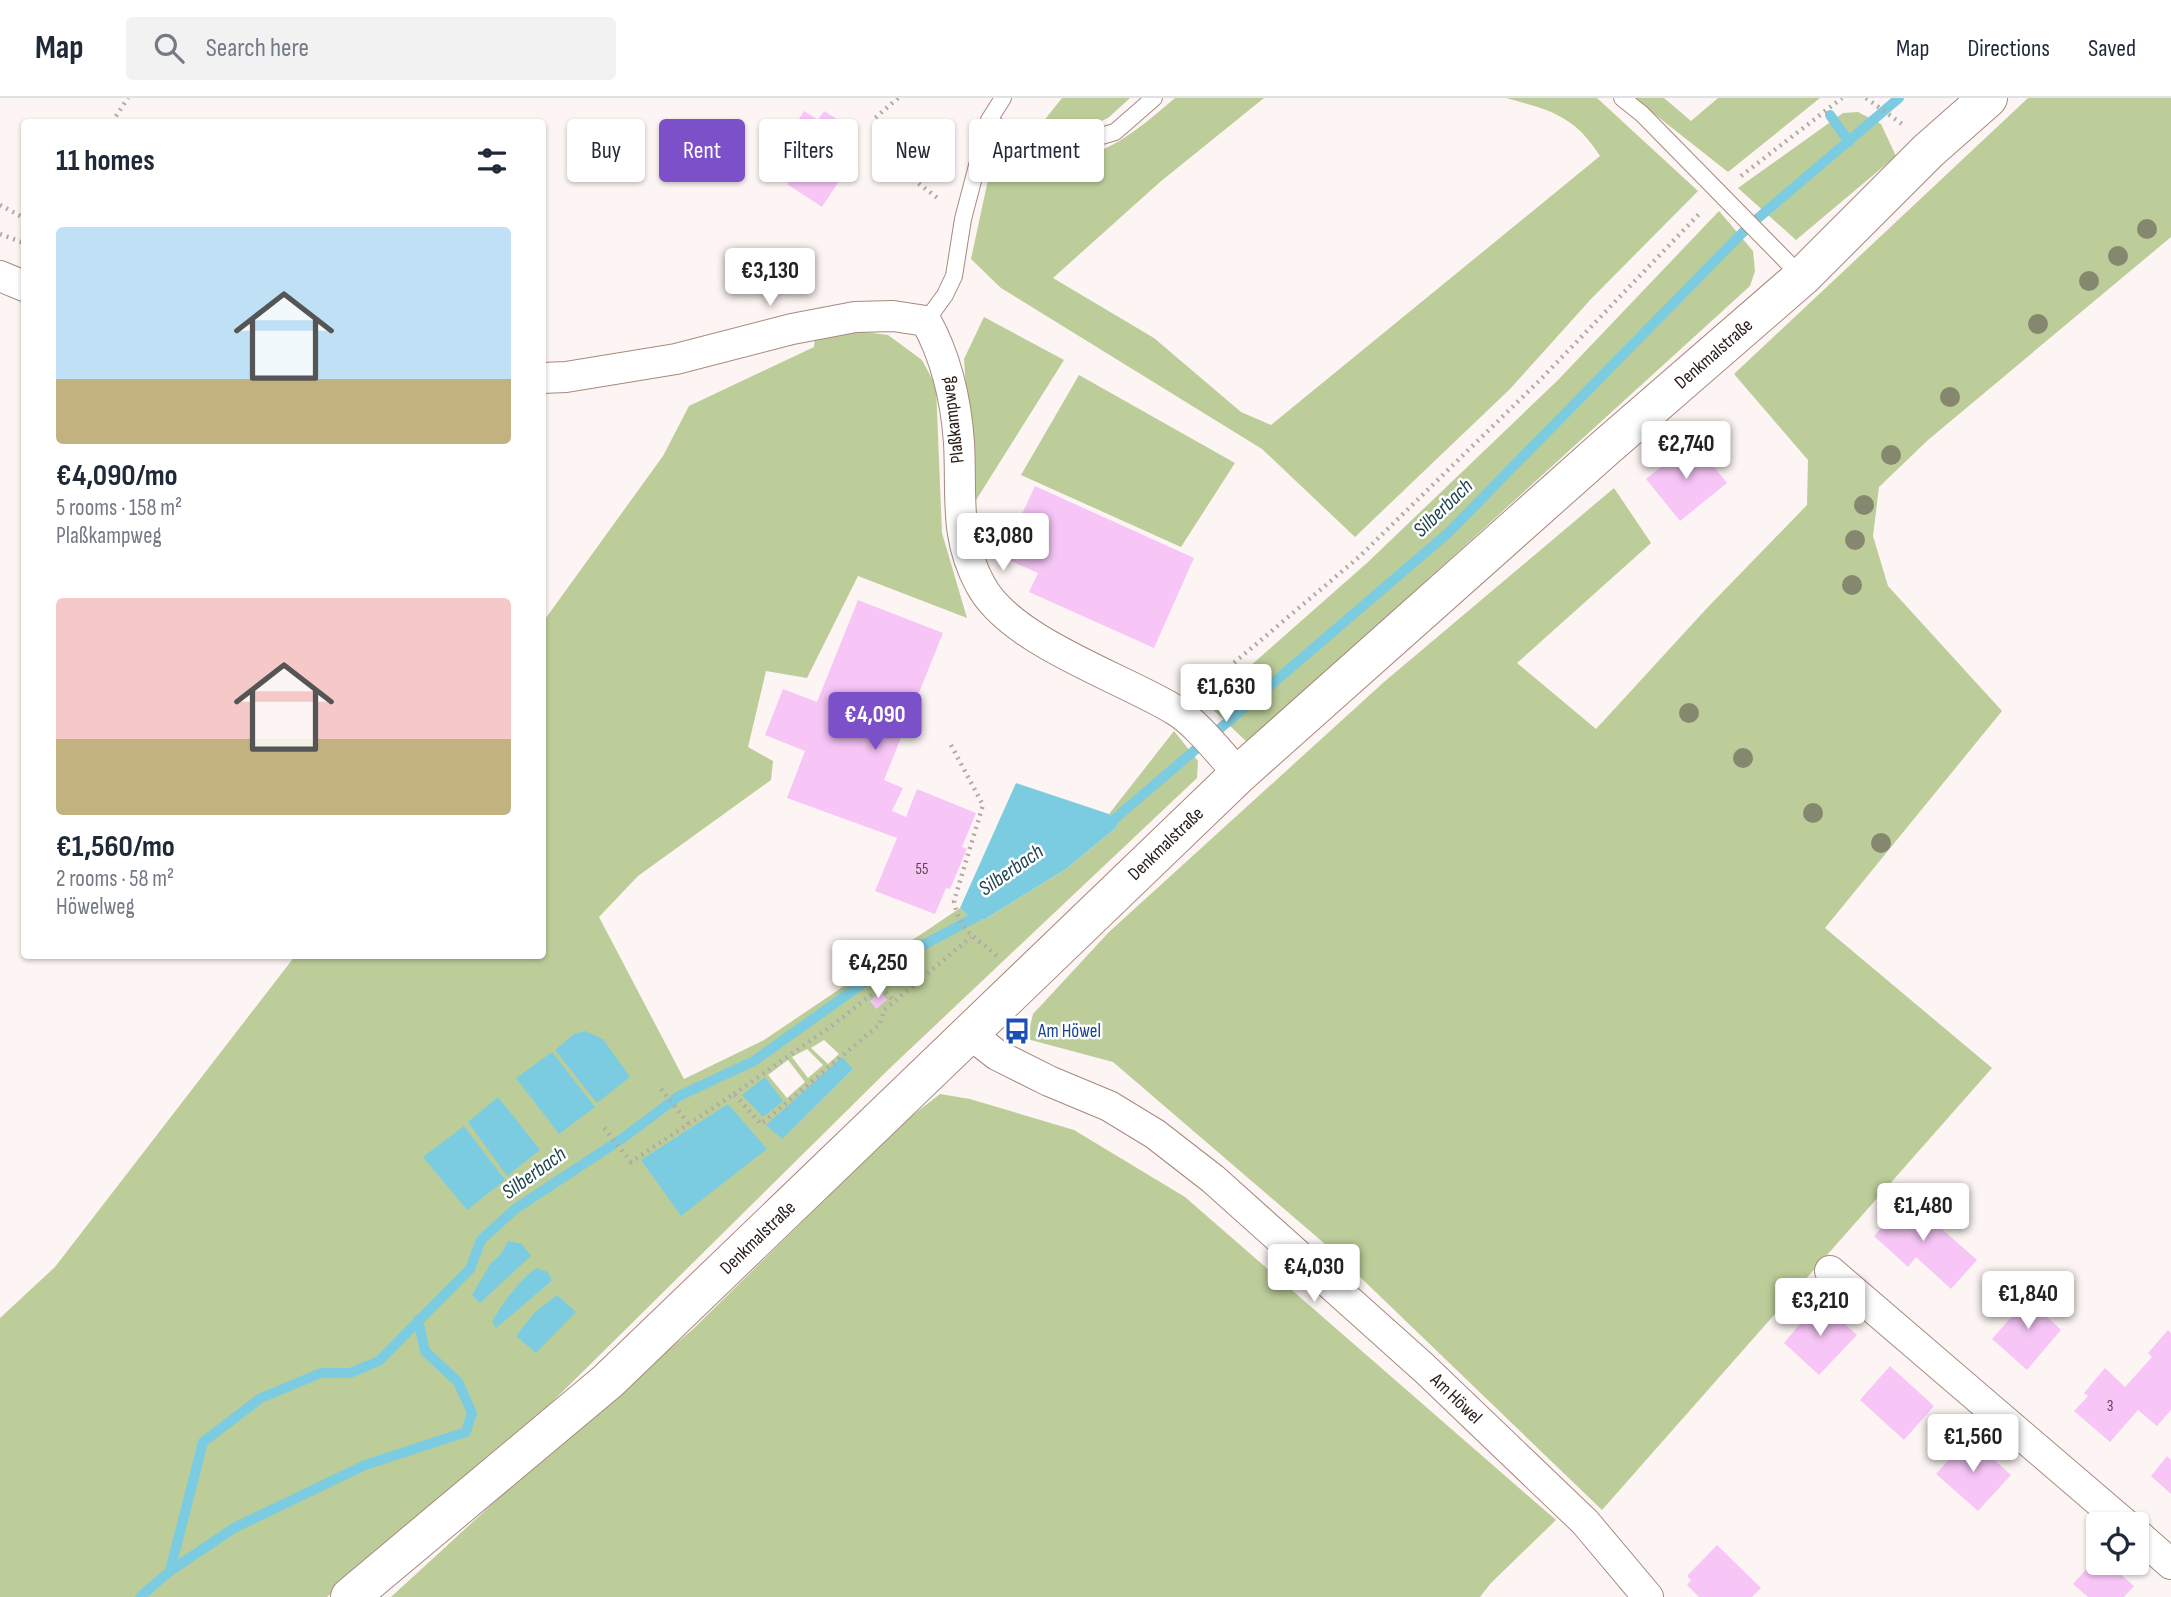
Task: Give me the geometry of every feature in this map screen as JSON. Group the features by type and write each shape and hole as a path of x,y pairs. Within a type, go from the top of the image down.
{"main road":[{"name":"Denkmalstraße","path":"350,1597 608,1381 970,1034 1230,765 1595,457 1802,277 1928,151 1988,98"}],"street":[{"path":"0,276 21,285"},
{"path":"546,378 676,359 792,329 855,317 893,316 926,321"},
{"name":"Plaßkampweg","path":"926,321 945,362 953,398 959,443 960,510 965,550 981,587 1005,617 1067,655 1185,719 1230,765"},
{"name":"Am Höwel","path":"970,1034 998,1055 1049,1081 1109,1106 1155,1134 1213,1179 1424,1368 1575,1513 1648,1597"},
{"path":"1830,1271 2111,1512"},
{"path":"2149,1545 2171,1564"}],"lane":[{"path":"990,119 1003,98"},
{"path":"1104,135 1115,132 1154,98"},
{"path":"1622,98 1642,114 1721,192 1802,277"},
{"path":"926,321 945,295 954,275 963,219 973,182"}],"path":[{"path":"114,119 128,98"},
{"path":"898,98 874,119 888,152 901,170 963,219"},
{"path":"1185,719 1359,556 1541,379 1721,192 1842,98"},
{"path":"1866,98 1899,121"},
{"path":"0,205 21,216"},
{"path":"0,234 21,242"},
{"path":"951,745 983,805 954,901 957,918 971,937 987,947"},
{"path":"734,1094 761,1124 880,1024 884,1010 971,937"},
{"path":"604,1128 631,1162 830,1027 899,973 888,959"},
{"path":"881,987 894,1001"},
{"path":"661,1089 689,1124"}],"green space":[{"path":"1062,98 1130,98 1104,120 1045,119"},
{"path":"1175,98 1264,98 1160,182 1053,278 1154,338 1241,412 1271,425 1600,156 1581,131 1560,116 1506,98 1597,98 1698,191 1591,299 1510,389 1355,537 1262,449 1001,288 971,259 988,182 1104,182 1104,149 1150,119"},
{"path":"1634,98 1664,98 1691,121 1718,98 1820,98 1728,172"},
{"path":"2028,98 2171,98 2171,237 1928,440 1879,487 1873,536 1888,586 2002,711 1825,928 1992,1068 1602,1510 1332,1250 1113,1062 1027,1039 1033,1014 1109,932 1384,682 1614,488 1651,543 1517,663 1596,729 1708,607 1807,505 1808,460 1734,374"},
{"path":"1858,112 1881,124 1896,156 1796,240 1738,188 1843,113"},
{"path":"1719,211 1753,251 1755,271 1750,286 1248,743 1207,704 1368,562 1558,380"},
{"path":"984,317 1064,360 973,505 964,359"},
{"path":"849,330 888,335 922,360 936,386 942,533 967,618 858,576 807,678 766,671 748,747 773,761 771,780 638,876 599,917 684,1079 764,1040 960,908 973,920 985,919 1066,869 1118,826 1109,814 1174,731 1198,761 1197,778 889,1069 541,1413 327,1597 0,1597 0,1318 55,1267 293,959 546,959 546,618 663,456 689,406 814,347 815,337","holes":["824,1040 839,1054 828,1064 811,1048","807,1049 823,1065 808,1078 792,1057","788,1060 805,1082 787,1098 768,1075","853,1069 782,1138 767,1125","529,1274 552,1281 496,1327 512,1292"]},
{"path":"1079,375 1235,463 1181,547 1021,475"},
{"path":"940,1094 970,1099 1074,1130 1185,1197 1556,1520 1480,1597 391,1597 562,1440 692,1330 904,1122"}],"water":[{"path":"1016,783 1109,814 1118,826 1066,869 985,919 973,920 960,908"},
{"path":"585,1031 603,1039 630,1077 597,1103 555,1050 574,1034"},
{"path":"552,1052 595,1107 559,1134 516,1078"},
{"path":"842,1057 853,1069 782,1139 766,1125"},
{"path":"765,1077 783,1101 763,1117 742,1095"},
{"path":"498,1097 540,1150 507,1176 468,1122"},
{"path":"728,1104 767,1149 681,1216 641,1160"},
{"path":"464,1126 505,1180 467,1210 423,1157"},
{"path":"508,1241 522,1244 531,1256 480,1303 472,1295"},
{"path":"536,1268 548,1272 552,1281 496,1328 492,1322 501,1307 517,1286"},
{"path":"557,1295 576,1312 536,1353 516,1336 535,1312"}],"building":[{"path":"804,111 816,119 799,119"},
{"path":"824,111 837,119 819,119"},
{"path":"789,182 838,182 822,207 787,184"},
{"path":"1693,441 1727,483 1680,521 1646,479"},
{"path":"1035,486 1194,558 1154,648 1029,592 1038,573 1002,557"},
{"path":"858,600 943,633 884,780 903,788 892,811 906,817 917,789 976,813 962,847 967,849 950,889 946,888 935,914 875,891 897,838 787,798 805,751 765,735 783,689 817,702"},
{"path":"881,992 887,1000 876,1009 870,1001"},
{"path":"1908,1199 1977,1260 1951,1289 1916,1257 1908,1267 1874,1236 1885,1224 1877,1217 1889,1204 1897,1211"},
{"path":"2034,1291 2053,1307 2046,1316 2061,1330 2027,1370 1992,1339"},
{"path":"1819,1301 1857,1335 1819,1375 1784,1343"},
{"path":"2168,1330 2171,1333 2171,1410 2157,1426 2138,1410 2110,1442 2074,1411 2088,1396 2084,1393 2105,1368 2125,1387 2152,1357 2148,1353"},
{"path":"1890,1366 1934,1406 1904,1440 1860,1400"},
{"path":"1969,1437 2011,1475 1978,1511 1936,1474"},
{"path":"2167,1456 2171,1460 2171,1494 2151,1476"},
{"path":"1717,1545 1761,1588 1752,1597 1699,1597 1687,1585 1691,1580 1687,1576"},
{"path":"2086,1569 2086,1575 2122,1575 2134,1586 2124,1597 2088,1597 2073,1584"}],"waterway":[{"name":"Silberbach","path":"1104,828 1448,533 1751,224 1899,98"},
{"path":"1830,115 1849,142"},
{"name":"Silberbach","path":"140,1597 170,1571 203,1442 261,1398 321,1373 350,1373 379,1361 470,1269 481,1240 515,1209 623,1138 679,1096 754,1061 897,959 985,912"},
{"path":"170,1571 234,1528 365,1465 466,1432 472,1413 458,1382 425,1351 418,1320"}],"place":[{"name":"Am Höwel","path":"1017,1031"}]}
